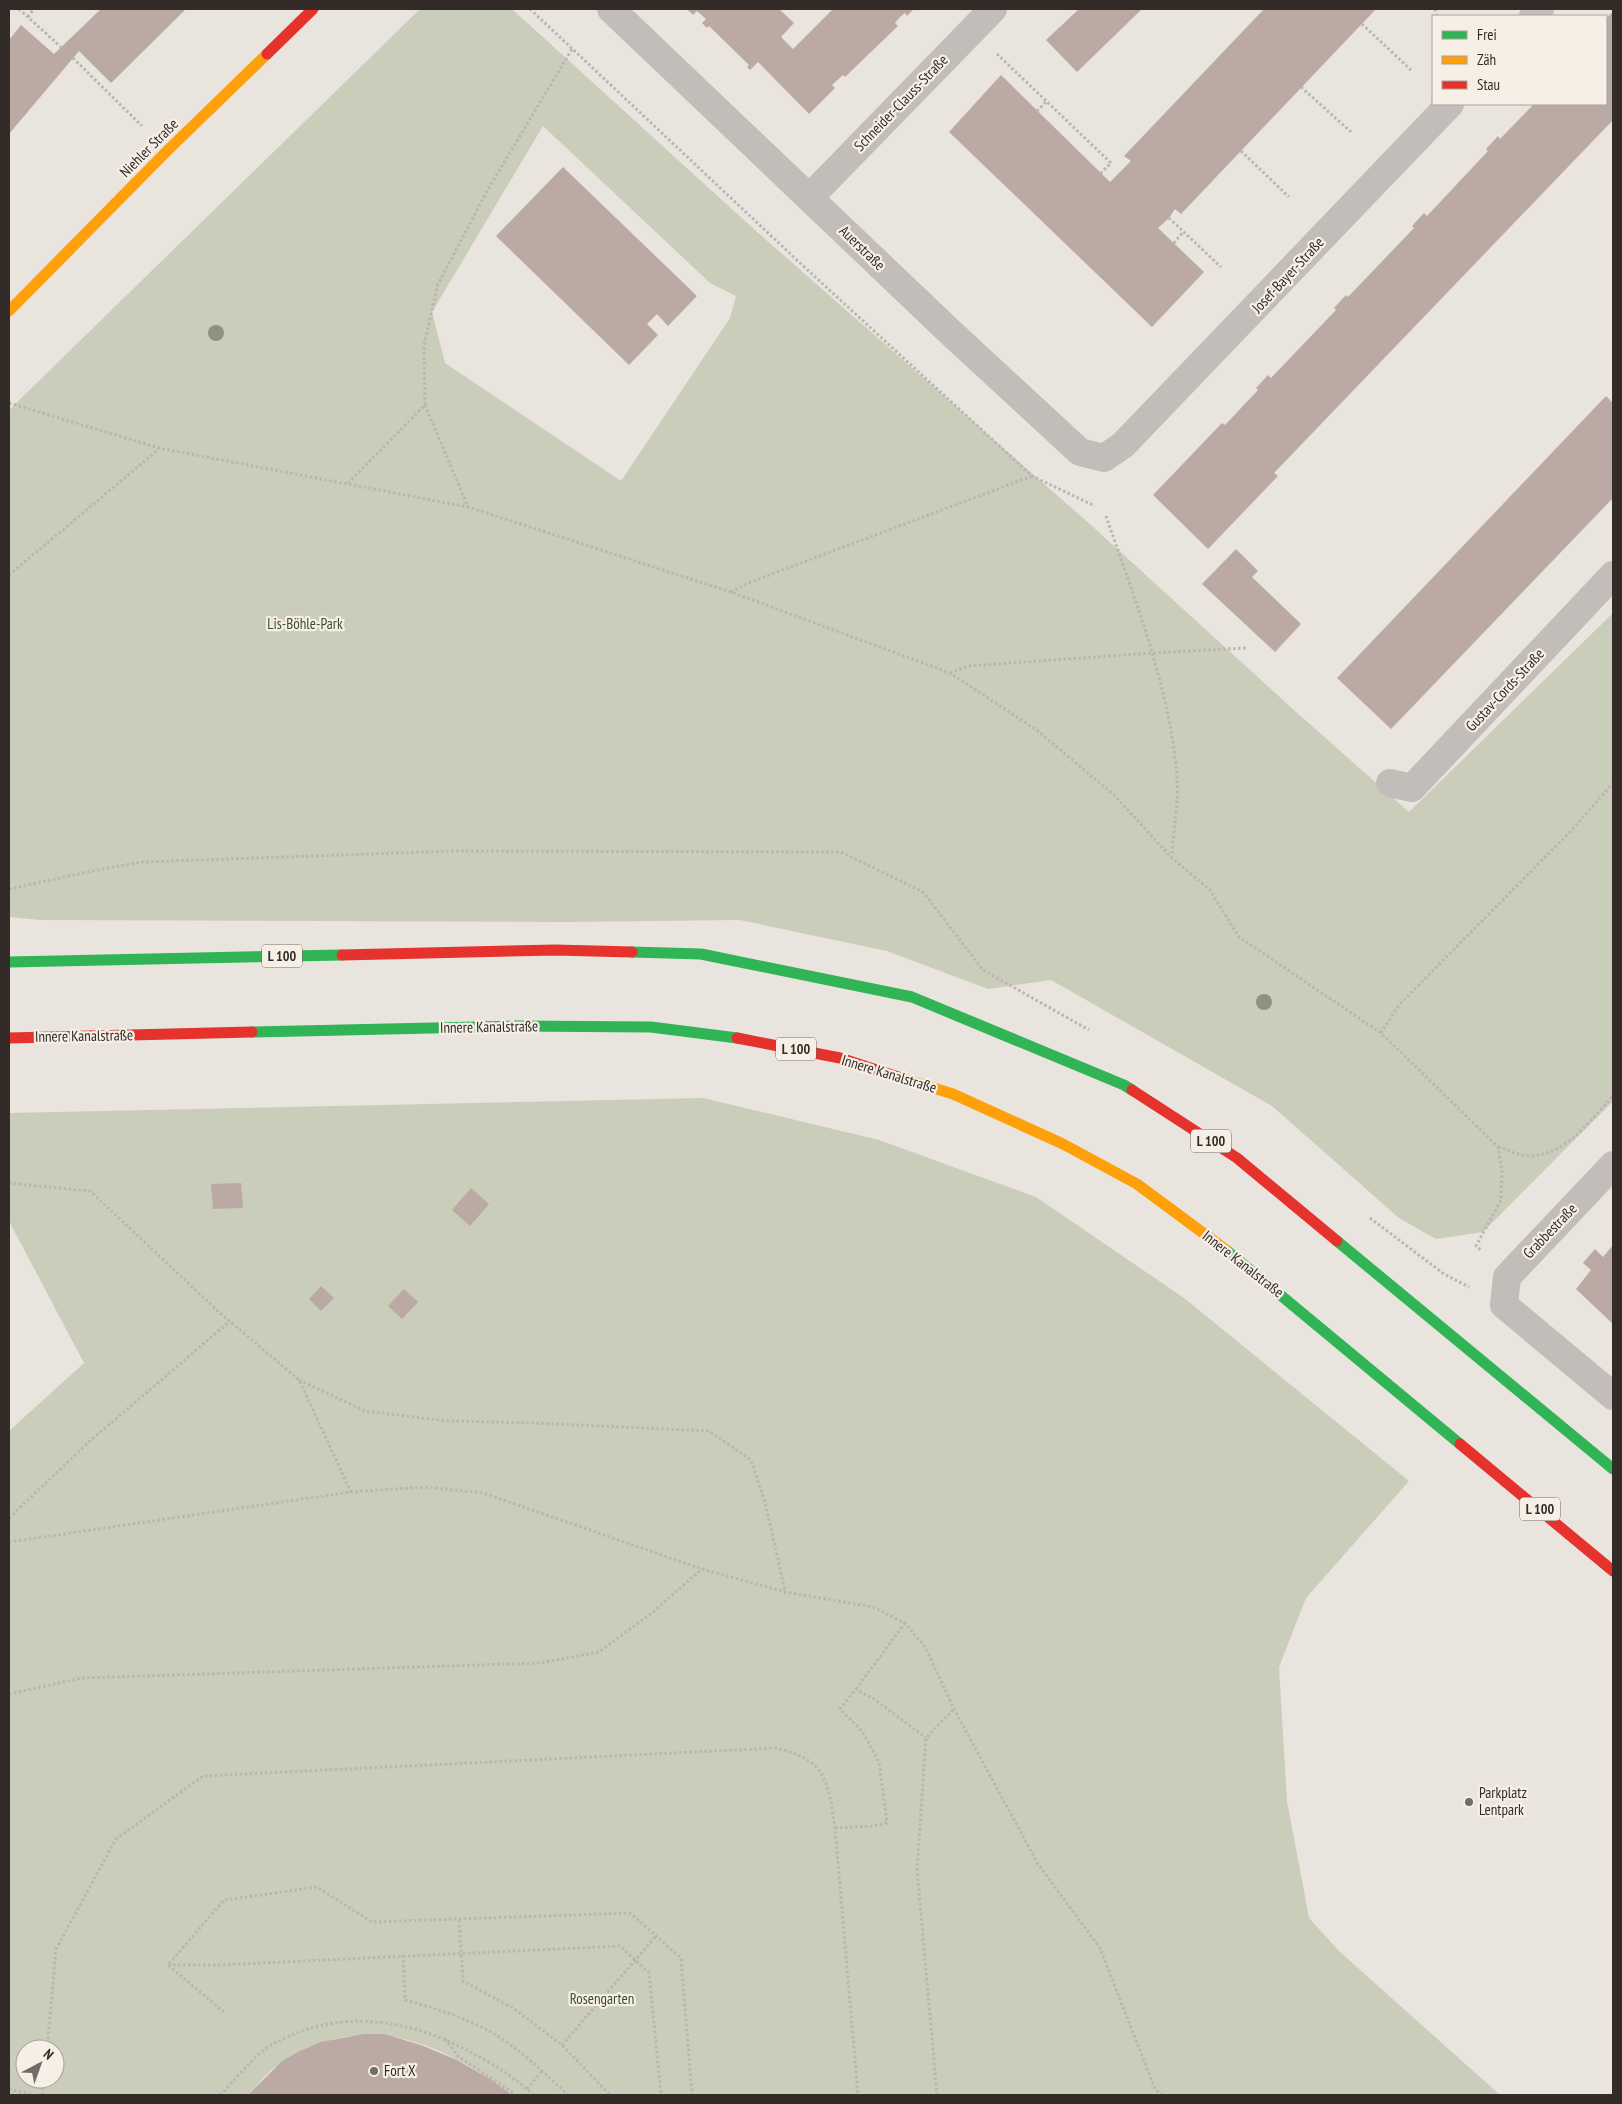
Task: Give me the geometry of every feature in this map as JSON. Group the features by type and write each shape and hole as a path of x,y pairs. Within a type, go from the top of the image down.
{"main road":[{"name":"Niehler Straße","path":"9,311 166,151 313,9"},
{"name":"L 100","path":"9,962 555,950 701,954 912,997 1124,1085 1237,1158 1613,1468"},
{"name":"Innere Kanalstraße","path":"9,1038 516,1026 651,1027 755,1040 840,1058 953,1094 1063,1144 1137,1184 1234,1254 1613,1571"}],"street":[{"name":"Auerstraße","path":"611,9 949,331 1080,452 1104,458 1123,445"},
{"name":"Schneider-Clauss-Straße","path":"810,197 993,9"},
{"name":"Josef-Bayer-Straße","path":"1123,445 1449,105"},
{"name":"Gustav-Cords-Straße","path":"1390,784 1412,788 1613,575"},
{"name":"Grabbestraße","path":"1613,1165 1506,1277 1504,1305 1613,1396"}],"path":[{"path":"19,9 61,47"},
{"path":"28,17 34,9"},
{"path":"530,9 800,263 1032,476 1095,506"},
{"path":"1362,24 1411,70"},
{"path":"972,30 1111,163 1102,173"},
{"path":"468,507 425,405 424,345 438,284 487,191 572,49"},
{"path":"73,58 166,151"},
{"path":"1301,87 1351,132"},
{"path":"1037,111 1046,102"},
{"path":"1241,151 1289,197"},
{"path":"1169,218 1221,267"},
{"path":"1174,243 1183,232"},
{"path":"9,403 159,448 468,507 731,592 950,673 1038,731 1114,795 1172,858 1210,890 1239,937 1380,1033 1498,1147 1522,1155 1547,1154 1573,1138 1613,1096"},
{"path":"347,483 425,405"},
{"path":"9,575 159,448"},
{"path":"731,592 748,583 1032,476"},
{"path":"1106,516 1151,653 1168,719 1178,779 1172,858"},
{"path":"950,673 968,666 1247,648"},
{"path":"1380,1033 1399,1005 1571,831 1613,783"},
{"path":"9,889 142,862 455,851 841,852 923,892 983,970"},
{"path":"1476,1246 1501,1200 1502,1171 1498,1147"},
{"path":"9,1182 90,1191 230,1321 299,1380 365,1411 448,1421 710,1431 751,1460 766,1502 785,1592"},
{"path":"9,1518 90,1441 230,1321"},
{"path":"299,1380 351,1492"},
{"path":"9,1542 351,1492 426,1487 483,1493 702,1569 785,1592 873,1607 905,1623 925,1648 954,1710 1038,1864 1100,1948 1154,2089 1154,2095"},
{"path":"9,1694 82,1678 540,1663 600,1652 653,1612 702,1569"},
{"path":"835,1828 874,1826 887,1823 879,1762 862,1731 840,1709 905,1623"},
{"path":"856,1689 874,1699 926,1738"},
{"path":"937,2095 917,1869 926,1738 954,1710"},
{"path":"48,2039 56,1949 116,1839 203,1776 775,1748 794,1752 812,1761 824,1778 830,1795 835,1828 858,2095"},
{"path":"168,1965 224,1900 317,1887 372,1922 630,1913 681,1958 692,2095"},
{"path":"459,1920 463,1981 513,2008 562,2045 610,2095"},
{"path":"562,2045 656,1936"},
{"path":"168,1965 228,1964 620,1946 649,1973 661,2095"},
{"path":"403,1955 405,2000 447,2012 492,2033 542,2071 568,2095"},
{"path":"168,1965 224,2012"},
{"path":"220,2095 266,2049 287,2037 312,2028 357,2020 387,2022 425,2031 445,2039 497,2066 533,2095"},
{"path":"445,2039 458,2057 515,2094"},
{"path":"527,2089 542,2071"},
{"path":"9,2089 33,2095"},
{"path":"1154,2089 1162,2095"}],"green space":[{"name":"Lis-Böhle-Park","path":"420,9 512,9 756,231 1092,526 1409,812 1613,613 1613,1101 1483,1232 1436,1239 1399,1218 1272,1106 1051,980 988,989 887,951 740,920 568,922 40,920 9,917 9,410","holes":["543,126 710,283 736,296 730,318 621,481 445,363 432,312"]},
{"name":"Rosengarten","path":"703,1098 879,1140 1036,1197 1184,1298 1409,1481 1306,1598 1279,1667 1287,1801 1309,1918 1339,1951 1500,2095 512,2095 464,2063 439,2051 413,2042 386,2036 359,2035 332,2040 290,2058 272,2070 248,2095 9,2095 9,1431 84,1363 9,1221 9,1113"}],"building":[{"path":"101,9 186,9 111,83 79,51 9,134 9,40 21,25 54,54"},
{"path":"687,9 779,9 794,23 781,37 793,49 833,9 914,9 907,16 905,13 900,17 895,23 898,26 845,77 843,75 832,85 835,88 809,114 758,62 750,70 747,67 749,65 709,26 707,28 702,23 706,19 697,11 693,15"},
{"path":"1079,9 1142,9 1077,72 1046,40"},
{"path":"1264,9 1376,9 1181,214 1175,209 1169,218 1158,228 1204,272 1152,327 949,132 1001,75 1110,182 1131,161 1124,156"},
{"path":"1613,11 1613,120 1274,473 1278,476 1208,549 1153,495 1222,423 1225,425 1258,390 1256,388 1268,375 1271,378 1336,310 1334,308 1346,295 1348,297 1414,228 1412,226 1424,213 1427,216 1488,151 1486,149 1498,136 1500,139 1533,105 1607,105 1607,18"},
{"path":"563,167 697,296 668,326 657,314 647,324 658,335 629,365 496,236"},
{"path":"1606,396 1613,403 1613,498 1391,729 1337,678"},
{"path":"1236,549 1258,571 1252,577 1301,624 1275,652 1202,584"},
{"path":"241,1183 243,1208 213,1209 211,1184"},
{"path":"471,1188 489,1204 470,1226 452,1210"},
{"path":"1613,1245 1613,1324 1576,1289 1591,1270 1583,1263 1595,1249 1603,1257"},
{"path":"321,1286 334,1298 321,1311 309,1299"},
{"path":"404,1289 418,1302 402,1319 388,1306"},
{"name":"Fort X","path":"364,2034 384,2034 421,2045 457,2060 490,2079 512,2095 248,2095 281,2062 298,2052 321,2042"}],"traffic: fast":[{"path":"632,952 701,954 912,997 1132,1090"},
{"path":"9,962 342,955"},
{"path":"252,1032 516,1026 651,1027 737,1038"},
{"path":"1337,1241 1613,1469"},
{"path":"1226,1250 1460,1444"}],"traffic: slow":[{"path":"9,311 167,151 267,54"},
{"path":"898,1077 953,1094 1063,1144 1137,1184 1226,1250"}],"traffic: jam":[{"path":"267,54 313,9"},
{"path":"342,955 555,950 632,952"},
{"path":"9,1038 252,1032"},
{"path":"737,1038 840,1058 898,1077"},
{"path":"1132,1090 1237,1158 1337,1241"},
{"path":"1460,1444 1613,1571"}],"place":[{"name":"Parkplatz Lentpark","path":"1469,1802"},
{"name":"Fort X","path":"374,2071"}]}
